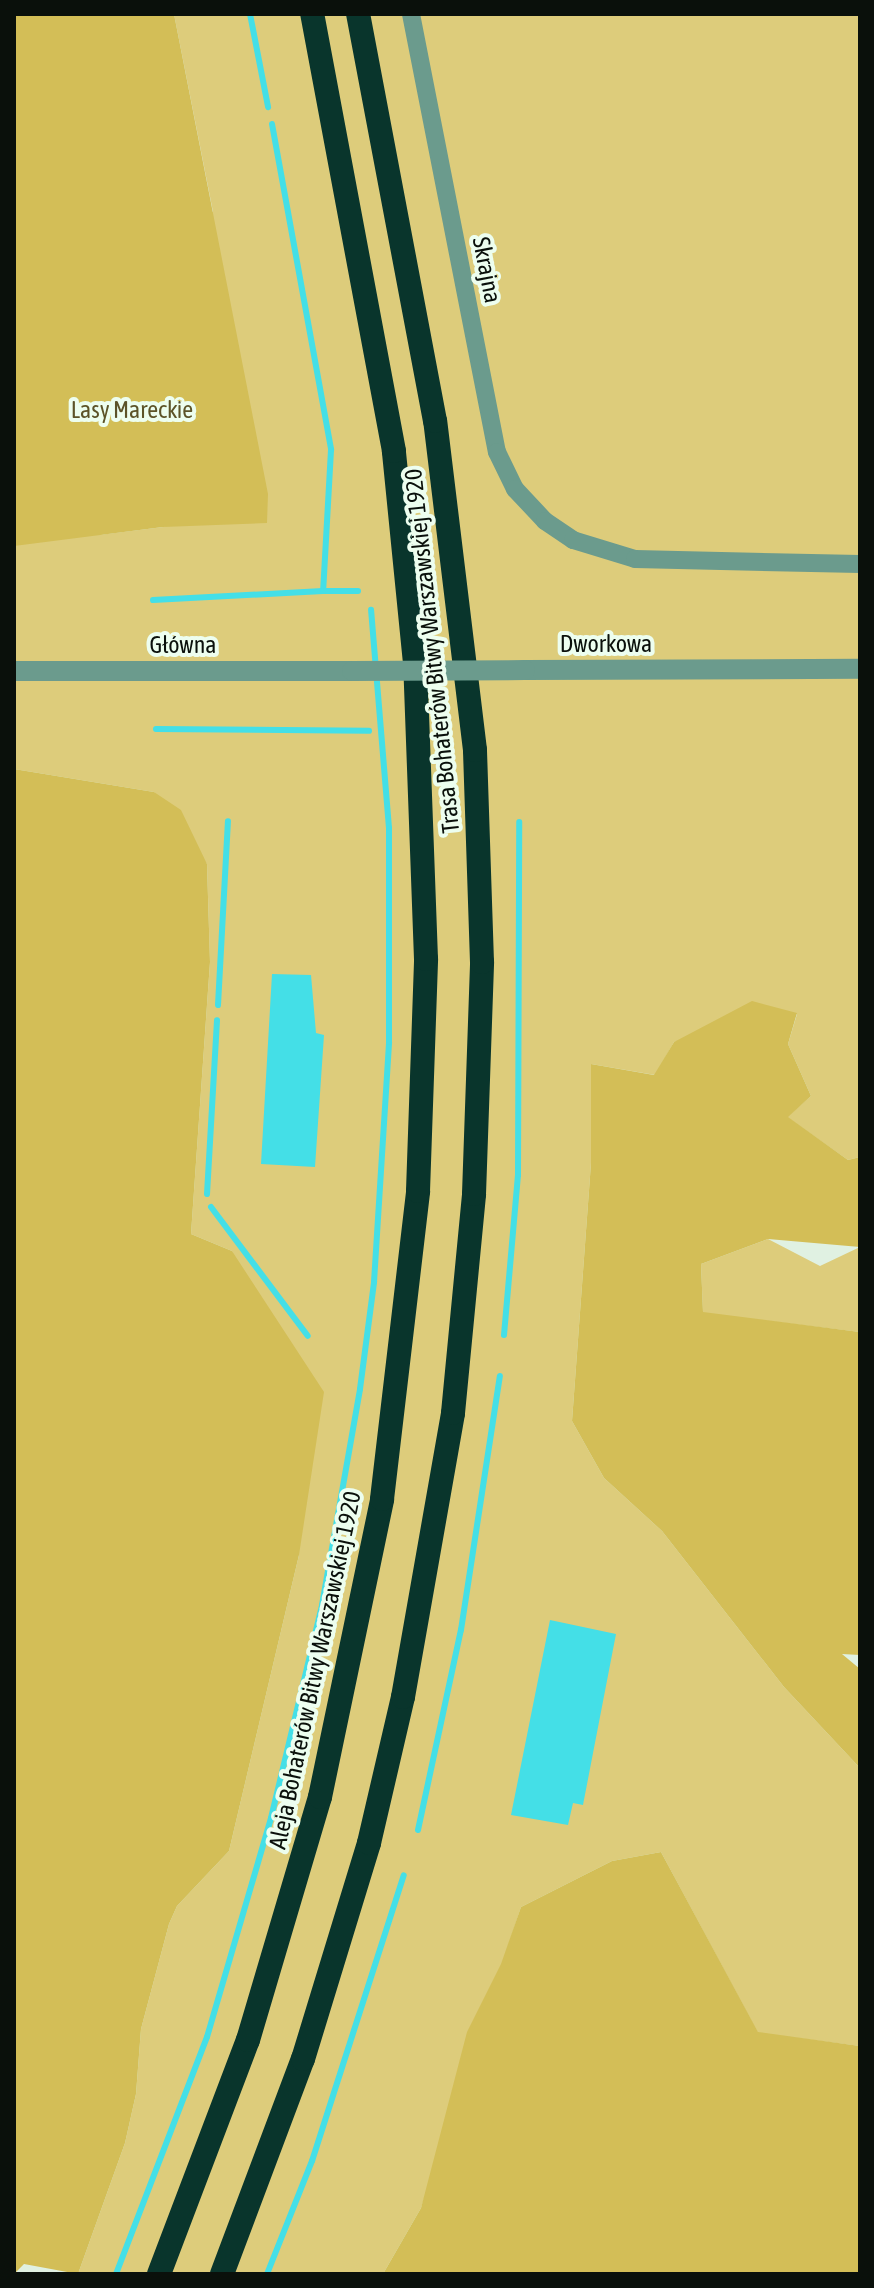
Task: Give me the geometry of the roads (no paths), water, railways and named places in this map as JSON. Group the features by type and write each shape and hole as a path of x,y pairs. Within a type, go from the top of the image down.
{"highway":[{"name":"Trasa Bohaterów Bitwy Warszawskiej 1920","path":"312,14 394,451 421,752 425,1057"},
{"name":"Trasa Bohaterów Bitwy Warszawskiej 1920","path":"222,2274 303,2059 372,1830 427,1577 468,1289 482,962 475,750 435,421 358,14"},
{"name":"Aleja Bohaterów Bitwy Warszawskiej 1920","path":"159,2274 248,2040 288,1915 353,1649 398,1388 425,1057"}],"street":[{"name":"Skrajna","path":"411,14 497,452 515,489 545,521 573,540 635,559 860,564"},
{"name":"Dworkowa","path":"352,671 860,669"},
{"name":"Główna","path":"14,671 352,671"}],"water":[{"path":"272,974 311,975 316,1033 324,1035 315,1167 261,1164"},
{"path":"550,1620 616,1634 583,1805 573,1803 568,1825 511,1815"}],"waterway":[{"path":"250,14 268,107"},
{"path":"272,124 331,450 323,591 358,591"},
{"path":"153,600 323,591"},
{"path":"116,2274 207,2037 271,1818 322,1605 360,1389 374,1282 389,1042 389,828 371,610"},
{"path":"156,729 369,731"},
{"path":"218,1005 228,821"},
{"path":"504,1335 518,1175 519,822"},
{"path":"207,1194 217,1020"},
{"path":"211,1207 308,1336"},
{"path":"418,1830 461,1630 500,1376"},
{"path":"267,2274 312,2161 404,1875"}],"park label":[{"name":"Lasy Mareckie","path":"132,410"}]}
